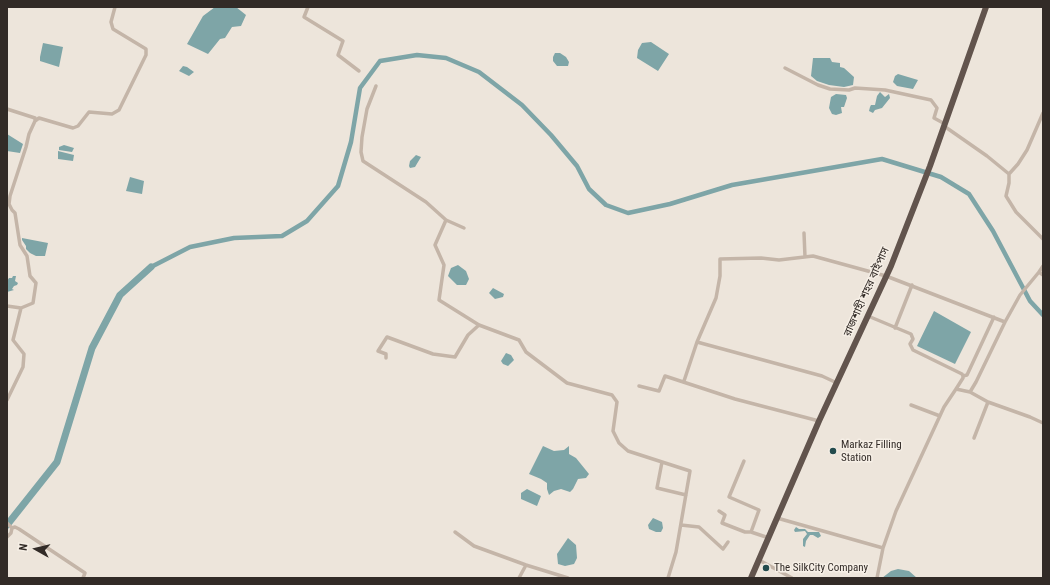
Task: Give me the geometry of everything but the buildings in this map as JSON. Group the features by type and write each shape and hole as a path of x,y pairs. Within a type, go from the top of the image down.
{"highway":[{"name":"রাজশাহী শহর বাইপাস","path":"751,578 819,421 886,276 930,166 986,7"}],"street":[{"path":"7,306 21,308 33,304 36,283 30,276 27,256 20,245 19,229 15,213 9,210 9,204 10,196 29,134 36,121 39,118 73,128 78,126 89,112 112,114 119,110 146,56 146,49 113,29 111,22 115,7"},
{"path":"308,7 304,17 343,41 338,55 358,71"},
{"path":"785,68 818,85 830,89 849,90 855,88 885,90 931,100 937,108 934,118 987,156 1009,174"},
{"path":"376,86 367,109 362,137 361,152 364,161 426,202 446,220 464,228"},
{"path":"7,109 35,118 36,121"},
{"path":"1043,113 1027,150 1009,174 1009,183 1006,196 1016,212 1043,239"},
{"path":"446,220 435,245 444,265 439,300 479,325 519,340 526,352 567,383 612,395 617,402 612,431 619,443 628,450 690,471 676,552 668,578"},
{"path":"804,233 804,257"},
{"path":"684,381 697,342 716,298 720,276 720,260 762,258 779,260 813,256 886,276 1005,322"},
{"path":"970,392 1020,295 1043,266"},
{"path":"1039,272 1043,275"},
{"path":"895,328 912,286"},
{"path":"7,400 23,367 24,354 13,340 21,308"},
{"path":"868,316 911,334 910,344 913,350 962,374 963,376"},
{"path":"877,578 883,548 896,511 944,407 963,376 967,375 994,317"},
{"path":"386,358 386,354 378,351 387,337 433,354 455,357 468,335 479,325"},
{"path":"697,342 822,376 837,384"},
{"path":"638,386 659,391 665,376 735,398 819,421"},
{"path":"956,389 970,392 988,402 1043,423"},
{"path":"974,438 988,402"},
{"path":"911,405 940,416"},
{"path":"662,462 656,488 686,495"},
{"path":"744,462 729,497 759,510 751,532"},
{"path":"720,511 725,515 722,523 745,532 751,532 768,538"},
{"path":"777,518 883,548"},
{"path":"7,524 12,528 15,527 19,529 85,574 83,578"},
{"path":"681,525 699,528 723,549 728,542"},
{"path":"7,537 12,533 12,528"},
{"path":"455,532 474,546 526,565 568,578"},
{"path":"759,560 792,578"},
{"path":"520,578 526,565"}],"water":[{"path":"215,7 236,7 246,15 241,26 232,27 225,38 220,39 208,54 187,44 203,16"},
{"path":"651,42 669,54 658,71 637,58 638,50 642,43"},
{"path":"43,43 63,47 59,67 40,61"},
{"path":"555,53 560,53 566,57 569,62 568,66 557,66 553,61"},
{"path":"813,58 830,58 832,62 840,63 840,67 844,68 854,77 853,85 844,87 829,85 817,81 811,76"},
{"path":"183,66 194,72 189,76 179,71"},
{"path":"898,74 918,80 913,89 897,86 893,82 895,76"},
{"path":"880,92 885,97 889,94 890,98 882,108 875,110 873,113 869,111 870,107 871,105 875,105 877,96"},
{"path":"836,94 846,95 847,98 844,107 841,107 842,113 836,115 832,114 829,108 831,97"},
{"path":"7,134 23,144 20,153 7,151"},
{"path":"64,145 74,148 72,152 59,150 59,147"},
{"path":"58,151 74,155 73,161 58,159"},
{"path":"416,155 421,157 415,167 410,168 410,161"},
{"path":"130,177 144,181 142,194 126,191"},
{"path":"22,238 48,243 45,256 36,256 30,253 26,249"},
{"path":"458,265 466,271 469,279 466,285 457,285 448,276 451,268"},
{"path":"13,276 16,276 15,281 18,283 12,289 14,290 7,292 7,281"},
{"path":"493,288 504,294 503,297 495,299 489,293"},
{"path":"934,311 971,332 955,364 917,346"},
{"path":"506,353 511,355 514,360 508,366 503,364 501,361"},
{"path":"543,446 554,451 564,450 569,446 569,454 576,458 589,474 586,478 578,479 570,492 561,489 554,491 549,495 547,483 529,474"},
{"path":"527,489 541,496 537,506 521,499 521,493"},
{"path":"653,518 662,522 663,528 661,532 656,532 649,529 648,525"},
{"path":"796,527 799,529 805,529 808,532 819,532 821,536 818,538 810,535 806,541 805,547 803,546 803,539 807,534 805,531 795,532 794,530"},
{"path":"568,538 576,545 577,558 574,564 565,566 558,564 557,554"},
{"path":"898,569 909,571 917,578 882,578 891,571"}],"waterway":[{"path":"151,267 190,247 234,238 282,236 307,221 338,186 351,142 360,88 380,61 417,55 446,58 479,72 522,105 551,135 577,166 589,189 606,205 628,213 670,204 732,185 882,159 941,177 969,194 993,231 1030,301 1043,315"},
{"path":"7,525 57,462 92,348 120,295 151,267"}],"place":[{"name":"Markaz Filling Station","path":"833,451"},
{"name":"The SilkCity Company","path":"766,568"}]}
